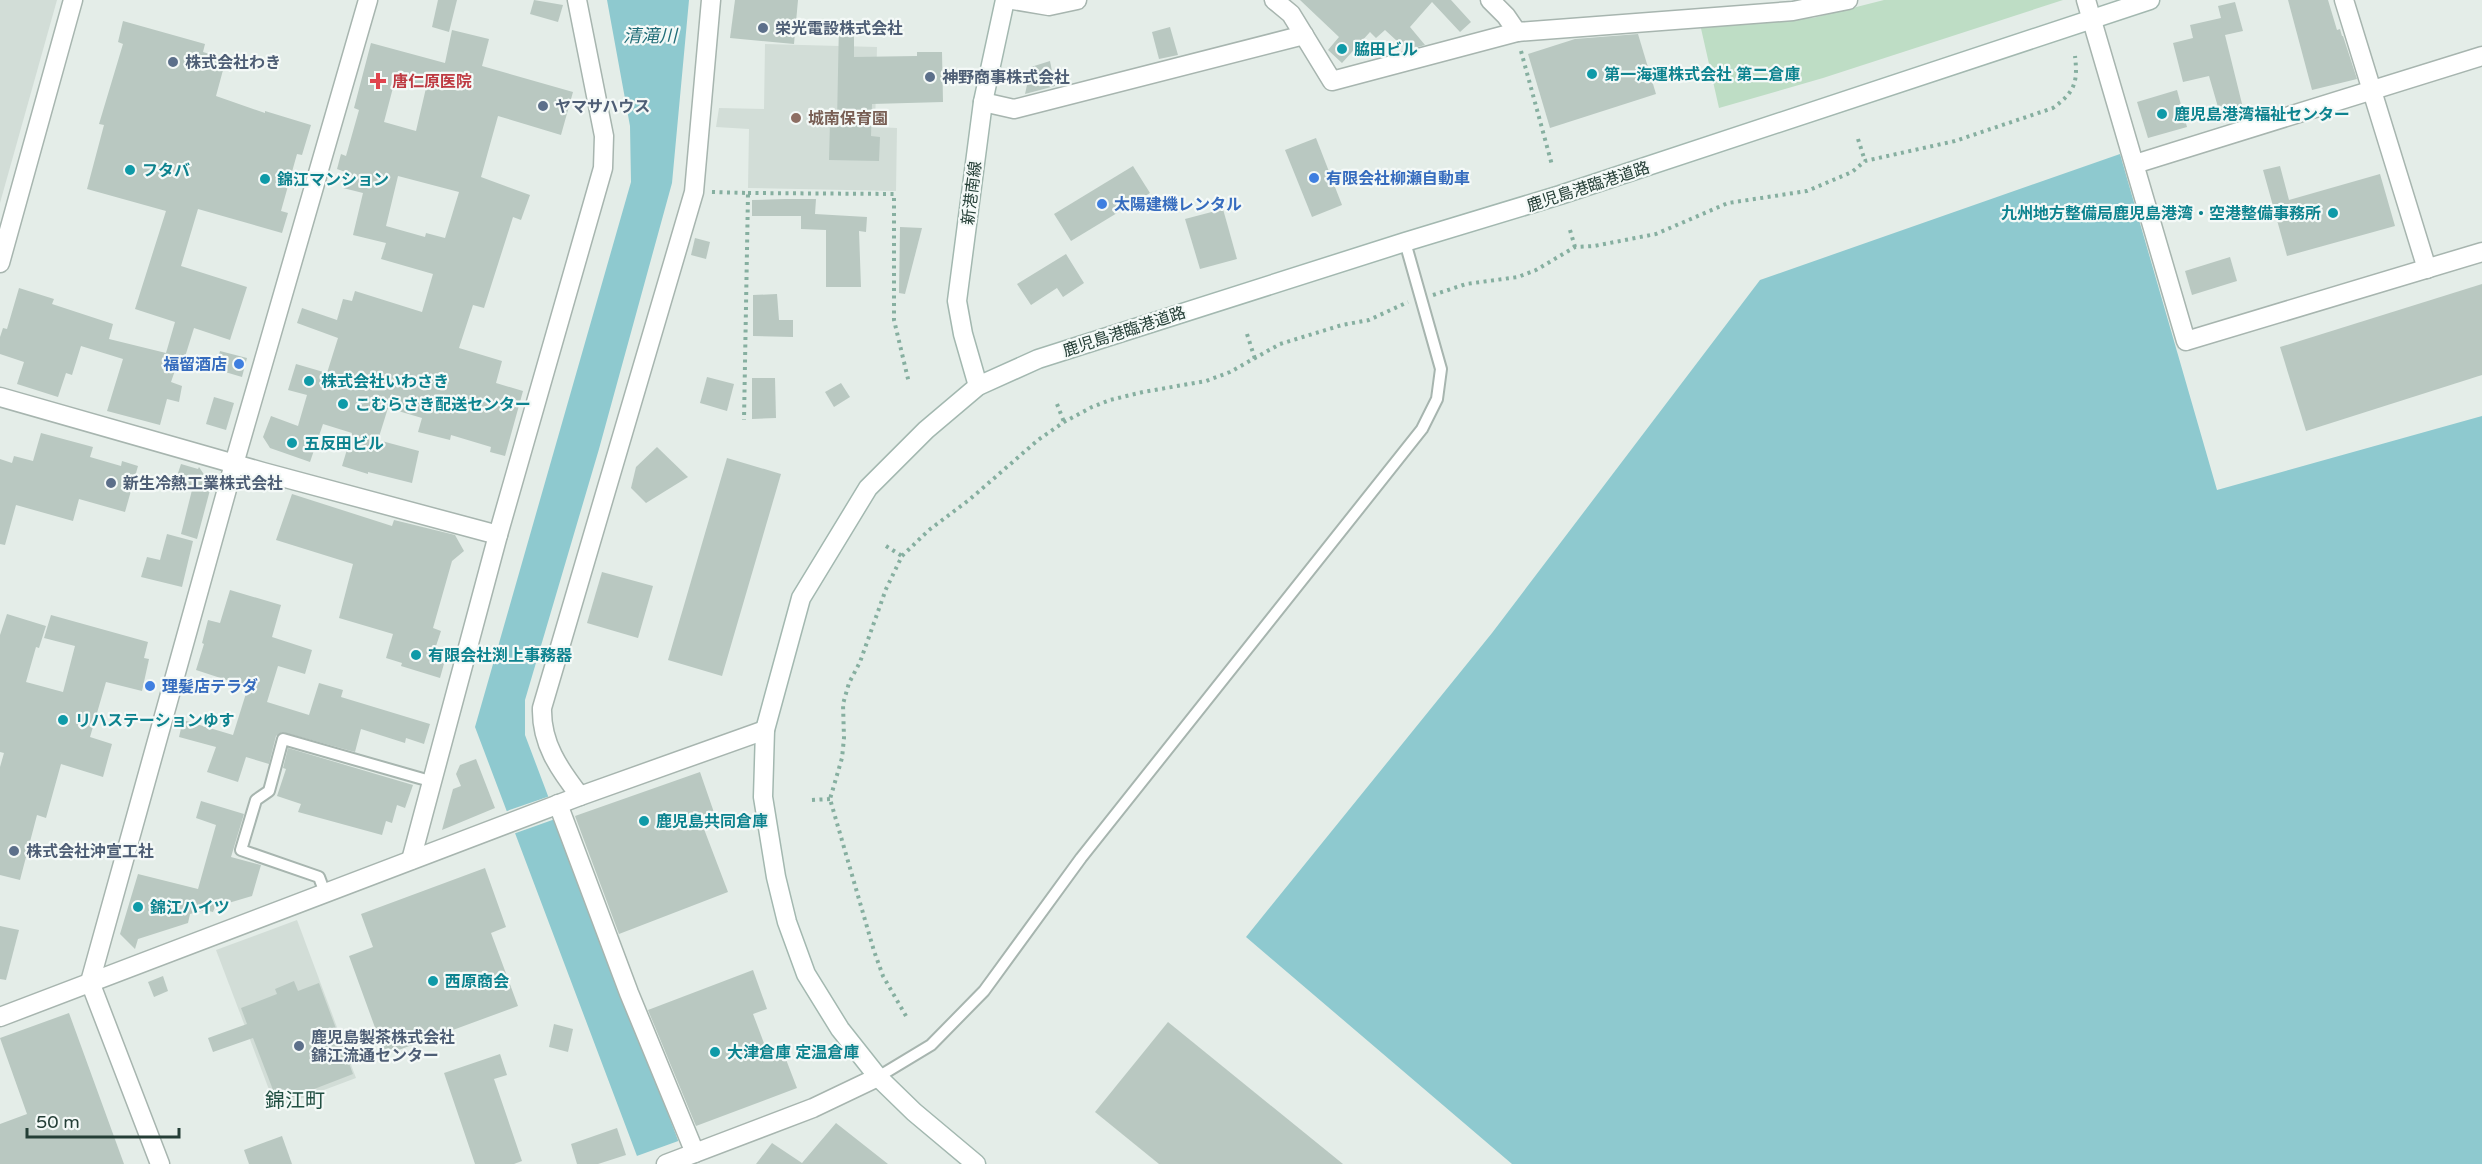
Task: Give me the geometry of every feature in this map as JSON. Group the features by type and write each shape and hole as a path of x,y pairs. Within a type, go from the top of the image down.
{"street":[{"path":"0,263 72,0"},
{"path":"160,1164 90,982 234,464 368,0"},
{"path":"411,860 430,782 498,535 603,168 604,136 577,0"},
{"path":"580,796 557,766 541,725 542,708 694,192 711,0"},
{"name":"新港南線","path":"978,386 963,334 957,301 983,102 1005,0"},
{"path":"1013,0 1049,6 1077,0"},
{"path":"1274,0 1291,14 1332,81 1517,32 1793,11 1848,0"},
{"path":"1490,0 1506,16 1517,32"},
{"path":"2086,0 2186,341 2482,252"},
{"name":"鹿児島港臨港道路","path":"976,1164 914,1112 878,1077 840,1029 806,974 787,922 776,877 763,797 765,730 801,598 868,488 926,430 978,386 1038,359 1560,195 2150,0"},
{"path":"2344,0 2427,269"},
{"path":"983,102 1014,109 1304,35"},
{"path":"2135,164 2482,56"},
{"path":"0,397 234,464 498,535"},
{"path":"0,1017 558,804 765,730"},
{"path":"558,804 629,993 694,1153"},
{"path":"666,1164 813,1108 878,1077"}],"lane":[{"path":"878,1077 931,1045 984,991 1088,849 1422,429 1437,399 1441,369 1405,242"},
{"path":"325,892 319,877 241,850 256,800 268,791 284,739 430,782"}],"path":[{"path":"1517,32 1552,165"},
{"path":"1443,292 1466,284 1518,277 1536,270 1575,247 1594,246 1656,234 1728,203 1807,191 1852,172 1865,161 1955,141 2053,108 2074,86 2078,76 2075,56"},
{"path":"1858,139 1865,161"},
{"path":"694,192 894,194 894,320 909,383"},
{"path":"744,420 748,193"},
{"path":"1570,230 1575,247"},
{"path":"906,1016 873,951 830,799 842,758 843,704 849,684 875,625 886,589 902,556 929,530 969,500 1023,452 1064,422 1110,400 1206,381 1255,359 1280,344 1299,337 1369,320 1388,313 1404,303"},
{"path":"1247,334 1255,359"},
{"path":"1057,404 1064,422"},
{"path":"886,546 902,556"},
{"path":"812,800 830,799"}],"shaded area":[{"path":"0,0 57,0 0,203"},
{"name":"城南保育園","path":"765,44 877,47 875,127 897,128 896,191 748,188 749,129 716,127 719,108 764,109"},
{"path":"297,920 356,1078 276,1108 216,950"}],"green space":[{"path":"1884,0 2063,0 1823,78 1719,108 1700,24 1813,18"}],"water":[{"name":"清滝川","path":"607,0 689,0 672,183 599,449 525,700 525,735 687,1164 640,1164 475,727 631,182 630,126"},
{"path":"2120,154 2217,490 2482,416 2482,1164 1512,1164 1246,937 1492,633 1760,280"}],"pier":[{"path":"550,796 558,818 513,834 504,812"},
{"path":"681,1140 690,1164 637,1164 634,1157"}],"building":[{"path":"438,0 457,0 449,32 432,27"},
{"path":"534,0 563,5 558,22 530,14"},
{"name":"栄光電設株式会社","path":"735,0 798,0 794,44 730,38"},
{"path":"1300,0 1451,0 1471,22 1460,32 1432,2 1410,27 1425,45 1407,50 1399,39 1397,41 1385,30 1376,38 1370,32 1342,63 1328,50 1339,37"},
{"path":"2288,0 2328,0 2337,30 2340,29 2343,36 2357,79 2312,90"},
{"path":"2235,2 2243,31 2225,35 2245,116 2230,120 2228,112 2220,114 2209,76 2183,82 2173,43 2193,38 2190,25 2221,18 2218,6"},
{"path":"123,21 205,44 203,52 226,59 216,96 265,113 265,111 311,125 302,155 297,154 281,211 288,213 282,233 198,209 181,266 247,287 230,340 194,328 184,360 179,359 171,382 182,386 179,402 167,399 160,425 107,411 123,359 81,346 72,375 66,373 58,397 17,384 24,362 0,354 0,337 3,328 7,329 19,288 54,299 52,304 113,324 109,339 166,353 175,322 135,309 166,211 87,189 104,125 99,124 123,44 118,42"},
{"path":"839,22 854,22 854,57 917,56 917,52 942,52 943,102 872,104 871,136 880,137 879,161 829,160 830,122 837,122"},
{"path":"1170,27 1178,55 1159,59 1152,32"},
{"path":"452,30 489,39 482,66 573,92 561,135 498,116 481,177 530,195 521,220 513,217 484,308 473,305 459,348 502,361 496,383 523,391 505,456 490,452 491,447 451,435 450,440 418,432 422,418 388,408 378,440 419,451 412,483 342,466 352,433 323,424 310,462 270,448 263,437 271,416 298,426 307,395 288,390 296,364 327,373 338,338 297,323 302,308 337,320 343,299 352,301 355,291 422,312 433,274 381,259 386,243 353,235 363,193 343,188 348,173 337,169 341,154 346,156 359,110 354,108 371,43 445,63","holes":["395,80 426,88 416,131 384,122","398,176 459,192 445,238 426,233 425,237 386,226"]},
{"name":"第一海運株式会社 第二倉庫","path":"1638,34 1656,94 1550,128 1528,54 1575,39"},
{"path":"1050,61 1055,86 1025,94 1031,67"},
{"name":"鹿児島港湾福祉センター","path":"2177,90 2187,127 2148,138 2137,102"},
{"name":"有限会社柳瀬自動車","path":"1316,138 1342,205 1312,217 1285,150"},
{"name":"太陽建機レンタル","path":"1133,166 1150,193 1071,241 1054,214"},
{"name":"九州地方整備局鹿児島港湾・空港整備事務所","path":"2280,166 2289,200 2380,174 2395,226 2287,256 2263,170"},
{"path":"816,199 815,214 867,217 866,232 859,231 861,287 826,287 826,230 801,229 801,216 752,216 752,200"},
{"path":"1223,209 1237,259 1200,269 1185,219"},
{"path":"900,227 922,228 905,294 899,293"},
{"path":"695,238 710,242 706,259 691,255"},
{"path":"1066,254 1084,283 1063,297 1057,288 1031,305 1017,284"},
{"path":"2230,257 2237,281 2192,295 2185,271"},
{"path":"2482,284 2482,375 2306,431 2280,347"},
{"path":"777,294 779,320 793,320 793,337 753,336 753,295"},
{"path":"220,351 247,358 242,377 215,369"},
{"path":"707,377 734,384 727,411 700,403"},
{"path":"752,378 775,378 776,418 752,419"},
{"path":"841,383 850,397 834,407 825,392"},
{"path":"214,397 234,403 226,430 206,424"},
{"path":"41,433 93,447 90,457 121,466 122,461 138,466 125,512 79,499 73,521 16,505 5,545 0,544 0,459 12,463 14,456 33,461"},
{"path":"657,447 688,477 646,503 631,488 636,467"},
{"path":"727,458 781,474 722,676 668,660"},
{"path":"181,464 198,469 199,467 215,491 210,490 197,539 181,534 193,486 175,482"},
{"path":"292,494 392,526 394,520 455,535 464,551 452,561 433,628 441,631 435,649 447,653 440,678 401,666 402,663 386,658 393,634 339,618 353,564 276,540"},
{"path":"167,534 193,541 182,587 141,577 147,557 160,560"},
{"path":"602,572 653,586 638,638 587,623"},
{"path":"230,590 281,605 272,637 312,650 305,674 278,666 267,702 309,715 319,683 343,690 341,697 430,724 424,744 406,738 405,743 361,729 355,752 282,732 276,736 269,764 246,757 238,782 207,772 216,747 179,737 183,720 233,735 248,687 196,670 208,620 220,623"},
{"path":"7,614 46,626 39,648 36,647 26,682 63,692 75,646 44,638 51,615 148,642 144,658 149,659 142,691 106,682 90,737 112,744 103,777 61,764 46,818 37,815 20,880 0,875 0,767 4,753 0,752 0,635"},
{"path":"288,748 413,785 405,808 397,805 392,823 386,821 382,835 298,812 301,804 277,796 286,769 283,768"},
{"path":"476,759 495,808 442,830 453,789 461,786 456,774 460,765"},
{"path":"700,772 718,824 704,829 728,892 619,934 575,816"},
{"path":"201,801 244,814 231,857 261,865 252,896 215,907 213,912 205,910 190,914 188,923 138,939 135,949 120,934 138,874 198,889 216,825 196,818"},
{"name":"西原商会","path":"485,868 506,927 491,933 518,1006 385,1055 349,956 373,947 361,914"},
{"path":"0,926 19,930 6,980 0,979"},
{"name":"大津倉庫 定温倉庫","path":"753,970 767,1009 753,1014 768,1054 782,1049 797,1088 696,1126 648,1010"},
{"path":"163,976 168,991 154,997 148,982"},
{"name":"鹿児島製茶株式会社 錦江流通センター","path":"294,981 298,991 319,983 353,1074 278,1103 253,1038 213,1052 208,1038 247,1024 241,1008 277,994 275,989"},
{"path":"69,1013 124,1164 0,1164 0,1124 27,1114 0,1038"},
{"path":"1168,1022 1343,1164 1159,1164 1095,1112"},
{"path":"554,1024 573,1029 568,1052 549,1047"},
{"path":"500,1054 507,1075 494,1079 522,1161 514,1164 475,1164 444,1073"},
{"path":"836,1123 888,1164 756,1164 772,1143 802,1163"},
{"path":"617,1128 626,1155 598,1164 577,1164 571,1144"},
{"path":"282,1136 292,1164 249,1164 244,1150"}],"place":[{"name":"栄光電設株式会社","path":"763,28"},
{"name":"脇田ビル","path":"1342,49"},
{"name":"株式会社わき","path":"173,62"},
{"name":"第一海運株式会社 第二倉庫","path":"1592,74"},
{"name":"神野商事株式会社","path":"930,77"},
{"name":"唐仁原医院","path":"378,81"},
{"name":"ヤマサハウス","path":"543,106"},
{"name":"鹿児島港湾福祉センター","path":"2162,114"},
{"name":"城南保育園","path":"796,118"},
{"name":"フタバ","path":"130,170"},
{"name":"有限会社柳瀬自動車","path":"1314,178"},
{"name":"錦江マンション","path":"265,179"},
{"name":"太陽建機レンタル","path":"1102,204"},
{"name":"九州地方整備局鹿児島港湾・空港整備事務所","path":"2333,213"},
{"name":"福留酒店","path":"239,364"},
{"name":"株式会社いわさき","path":"309,381"},
{"name":"こむらさき配送センター","path":"343,404"},
{"name":"五反田ビル","path":"292,443"},
{"name":"新生冷熱工業株式会社","path":"111,483"},
{"name":"有限会社渕上事務器","path":"416,655"},
{"name":"理髪店テラダ","path":"150,686"},
{"name":"リハステーションゆす","path":"63,720"},
{"name":"鹿児島共同倉庫","path":"644,821"},
{"name":"株式会社沖宣工社","path":"14,851"},
{"name":"錦江ハイツ","path":"138,907"},
{"name":"西原商会","path":"433,981"},
{"name":"鹿児島製茶株式会社 錦江流通センター","path":"299,1046"},
{"name":"大津倉庫 定温倉庫","path":"715,1052"}],"district":[{"name":"錦江町","path":"295,1100"}]}
